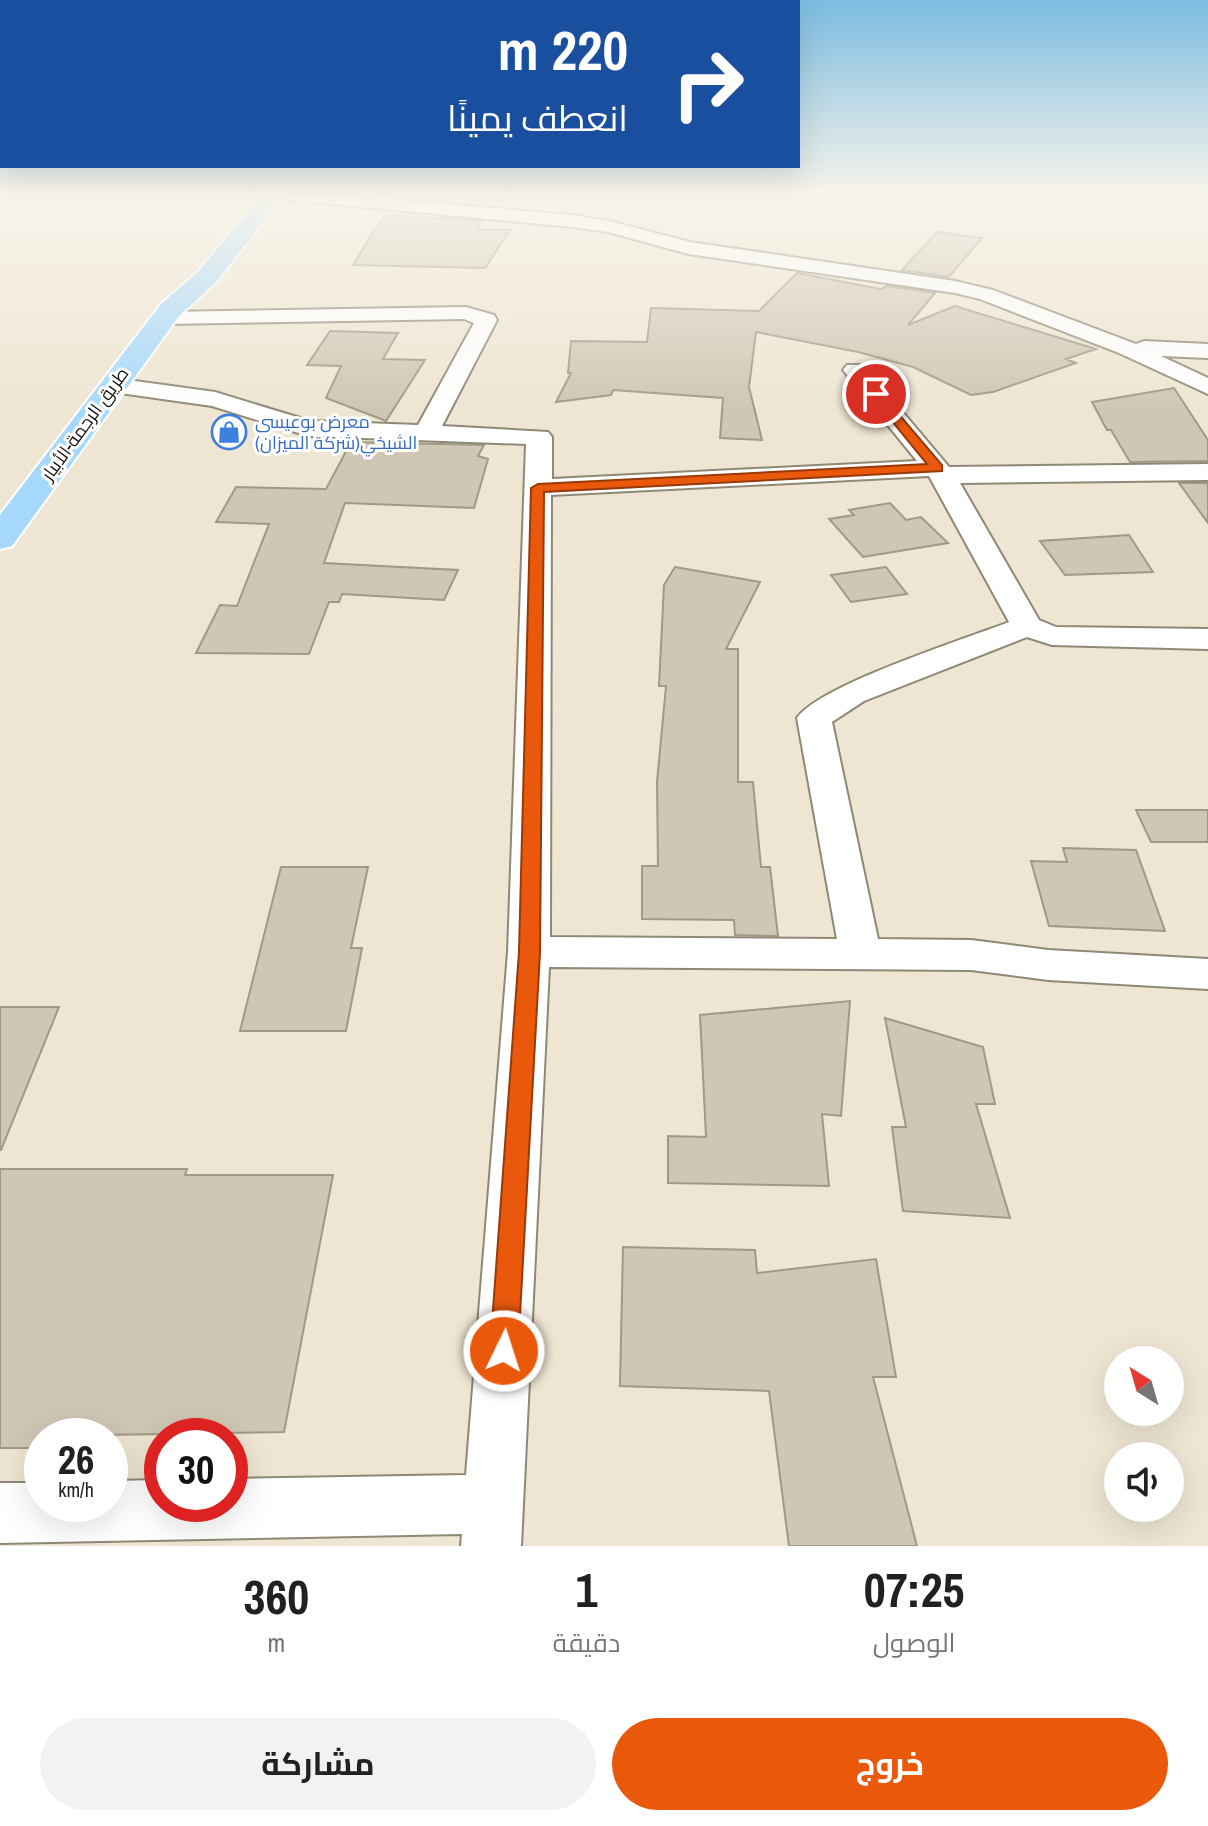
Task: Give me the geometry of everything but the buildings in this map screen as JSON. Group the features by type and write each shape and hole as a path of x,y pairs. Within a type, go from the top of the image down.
{"highway":[{"path":"167,314 177,284 187,267"},
{"path":"167,314 215,267"},
{"name":"طريق الرجمة-الأبيار","path":"0,539 167,314"}],"street":[{"path":"824,267 986,294 1127,348 1208,387"},
{"path":"167,314 466,313 486,320 426,433"},
{"path":"1127,348 1208,351"},
{"path":"855,370 940,471 1027,626 1052,636 1208,639"},
{"path":"0,1513 493,1525 529,952 539,437 308,428 215,399 113,385"},
{"path":"538,488 940,471 1208,472"},
{"path":"860,953 814,718 852,694 1027,626"},
{"path":"529,952 971,955 1048,965 1208,974"}],"place":[{"name":"معرض بوعيسى الشيخي(شركة الميزان)","path":"229,432"}],"route":[{"path":"504,1351 529,952 538,488 937,468 876,394"}]}
